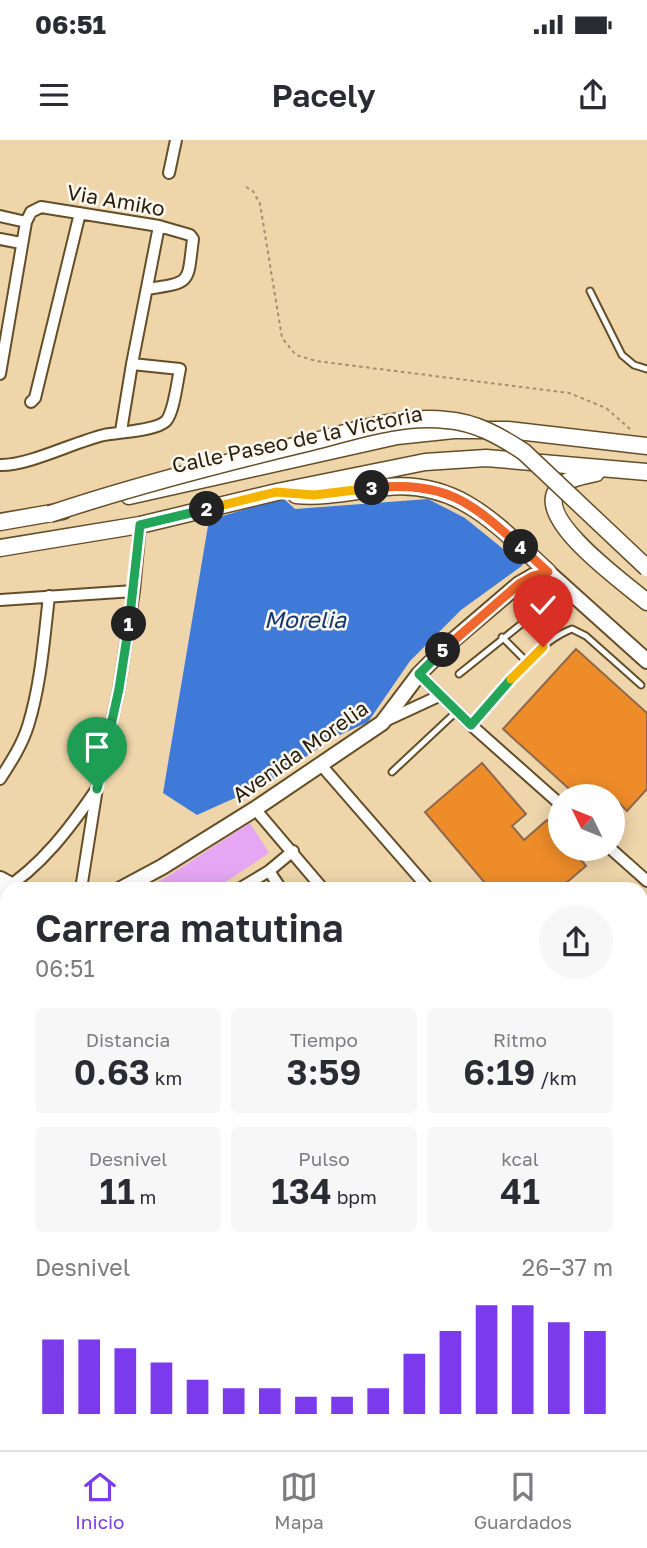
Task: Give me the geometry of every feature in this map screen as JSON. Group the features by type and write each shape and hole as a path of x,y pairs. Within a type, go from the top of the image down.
{"main road":[{"path":"50,514 155,481 378,426 418,418 448,420 476,426 501,437 524,452 647,568"},
{"name":"Calle Paseo de la Victoria","path":"0,522 50,514 397,436 454,430 508,430 642,441"},
{"path":"0,548 140,525 276,492 425,461 486,458 647,472"},
{"path":"608,470 568,481 557,490 553,499 554,513 578,542 647,602"},
{"path":"276,492 314,495 415,486 456,497 476,508 647,661"},
{"name":"Avenida Morelia","path":"134,882 255,809 382,723 419,674 451,642 519,584 548,572"}],"street":[{"path":"169,173 176,140"},
{"name":"Via Amiko","path":"26,222 35,209 41,206 185,231 193,239 185,279 181,284 147,289"},
{"path":"31,402 35,398 79,213"},
{"path":"0,216 26,222 0,374"},
{"path":"121,431 159,226"},
{"path":"0,239 22,243"},
{"path":"0,465 32,458 92,438 155,427 165,422 170,415 180,369 132,364"},
{"path":"82,882 97,789 119,689 134,591 140,525"},
{"path":"0,600 134,591"},
{"path":"0,779 14,758 28,727 37,687 50,596"},
{"path":"419,674 471,725 548,793"},
{"path":"382,723 439,695"},
{"path":"321,765 423,882"},
{"path":"13,882 39,861 75,821 97,789"},
{"path":"255,809 317,882"},
{"path":"251,882 293,851"},
{"path":"624,861 647,881"},
{"path":"269,871 276,882"}],"lane":[{"path":"590,290 622,355 634,365 647,369"},
{"path":"459,674 545,605"},
{"path":"471,725 527,662 562,633 572,629 586,636 641,685"},
{"path":"502,638 527,662"},
{"path":"392,772 457,712"}],"path":[{"path":"246,187 253,191 260,204 282,338 296,355 316,361 569,393 606,408 642,441"}],"shaded area":[{"path":"250,823 269,853 226,882 159,882"}],"water":[{"name":"Morelia","path":"283,498 295,509 428,499 465,518 523,565 461,610 410,661 368,722 333,738 266,784 197,815 163,793 209,520"}],"building":[{"path":"576,649 647,713 647,789 627,811 625,784 564,784 503,729"},
{"path":"482,763 526,814 512,826 524,840 547,820 548,861 582,861 586,866 567,882 484,882 425,812"}],"route":[{"path":"97,789 119,689 134,591 140,525 276,492 314,495 392,486 437,490 476,508 548,572 519,584 451,642 419,674 471,725 500,690 543,647"}]}
